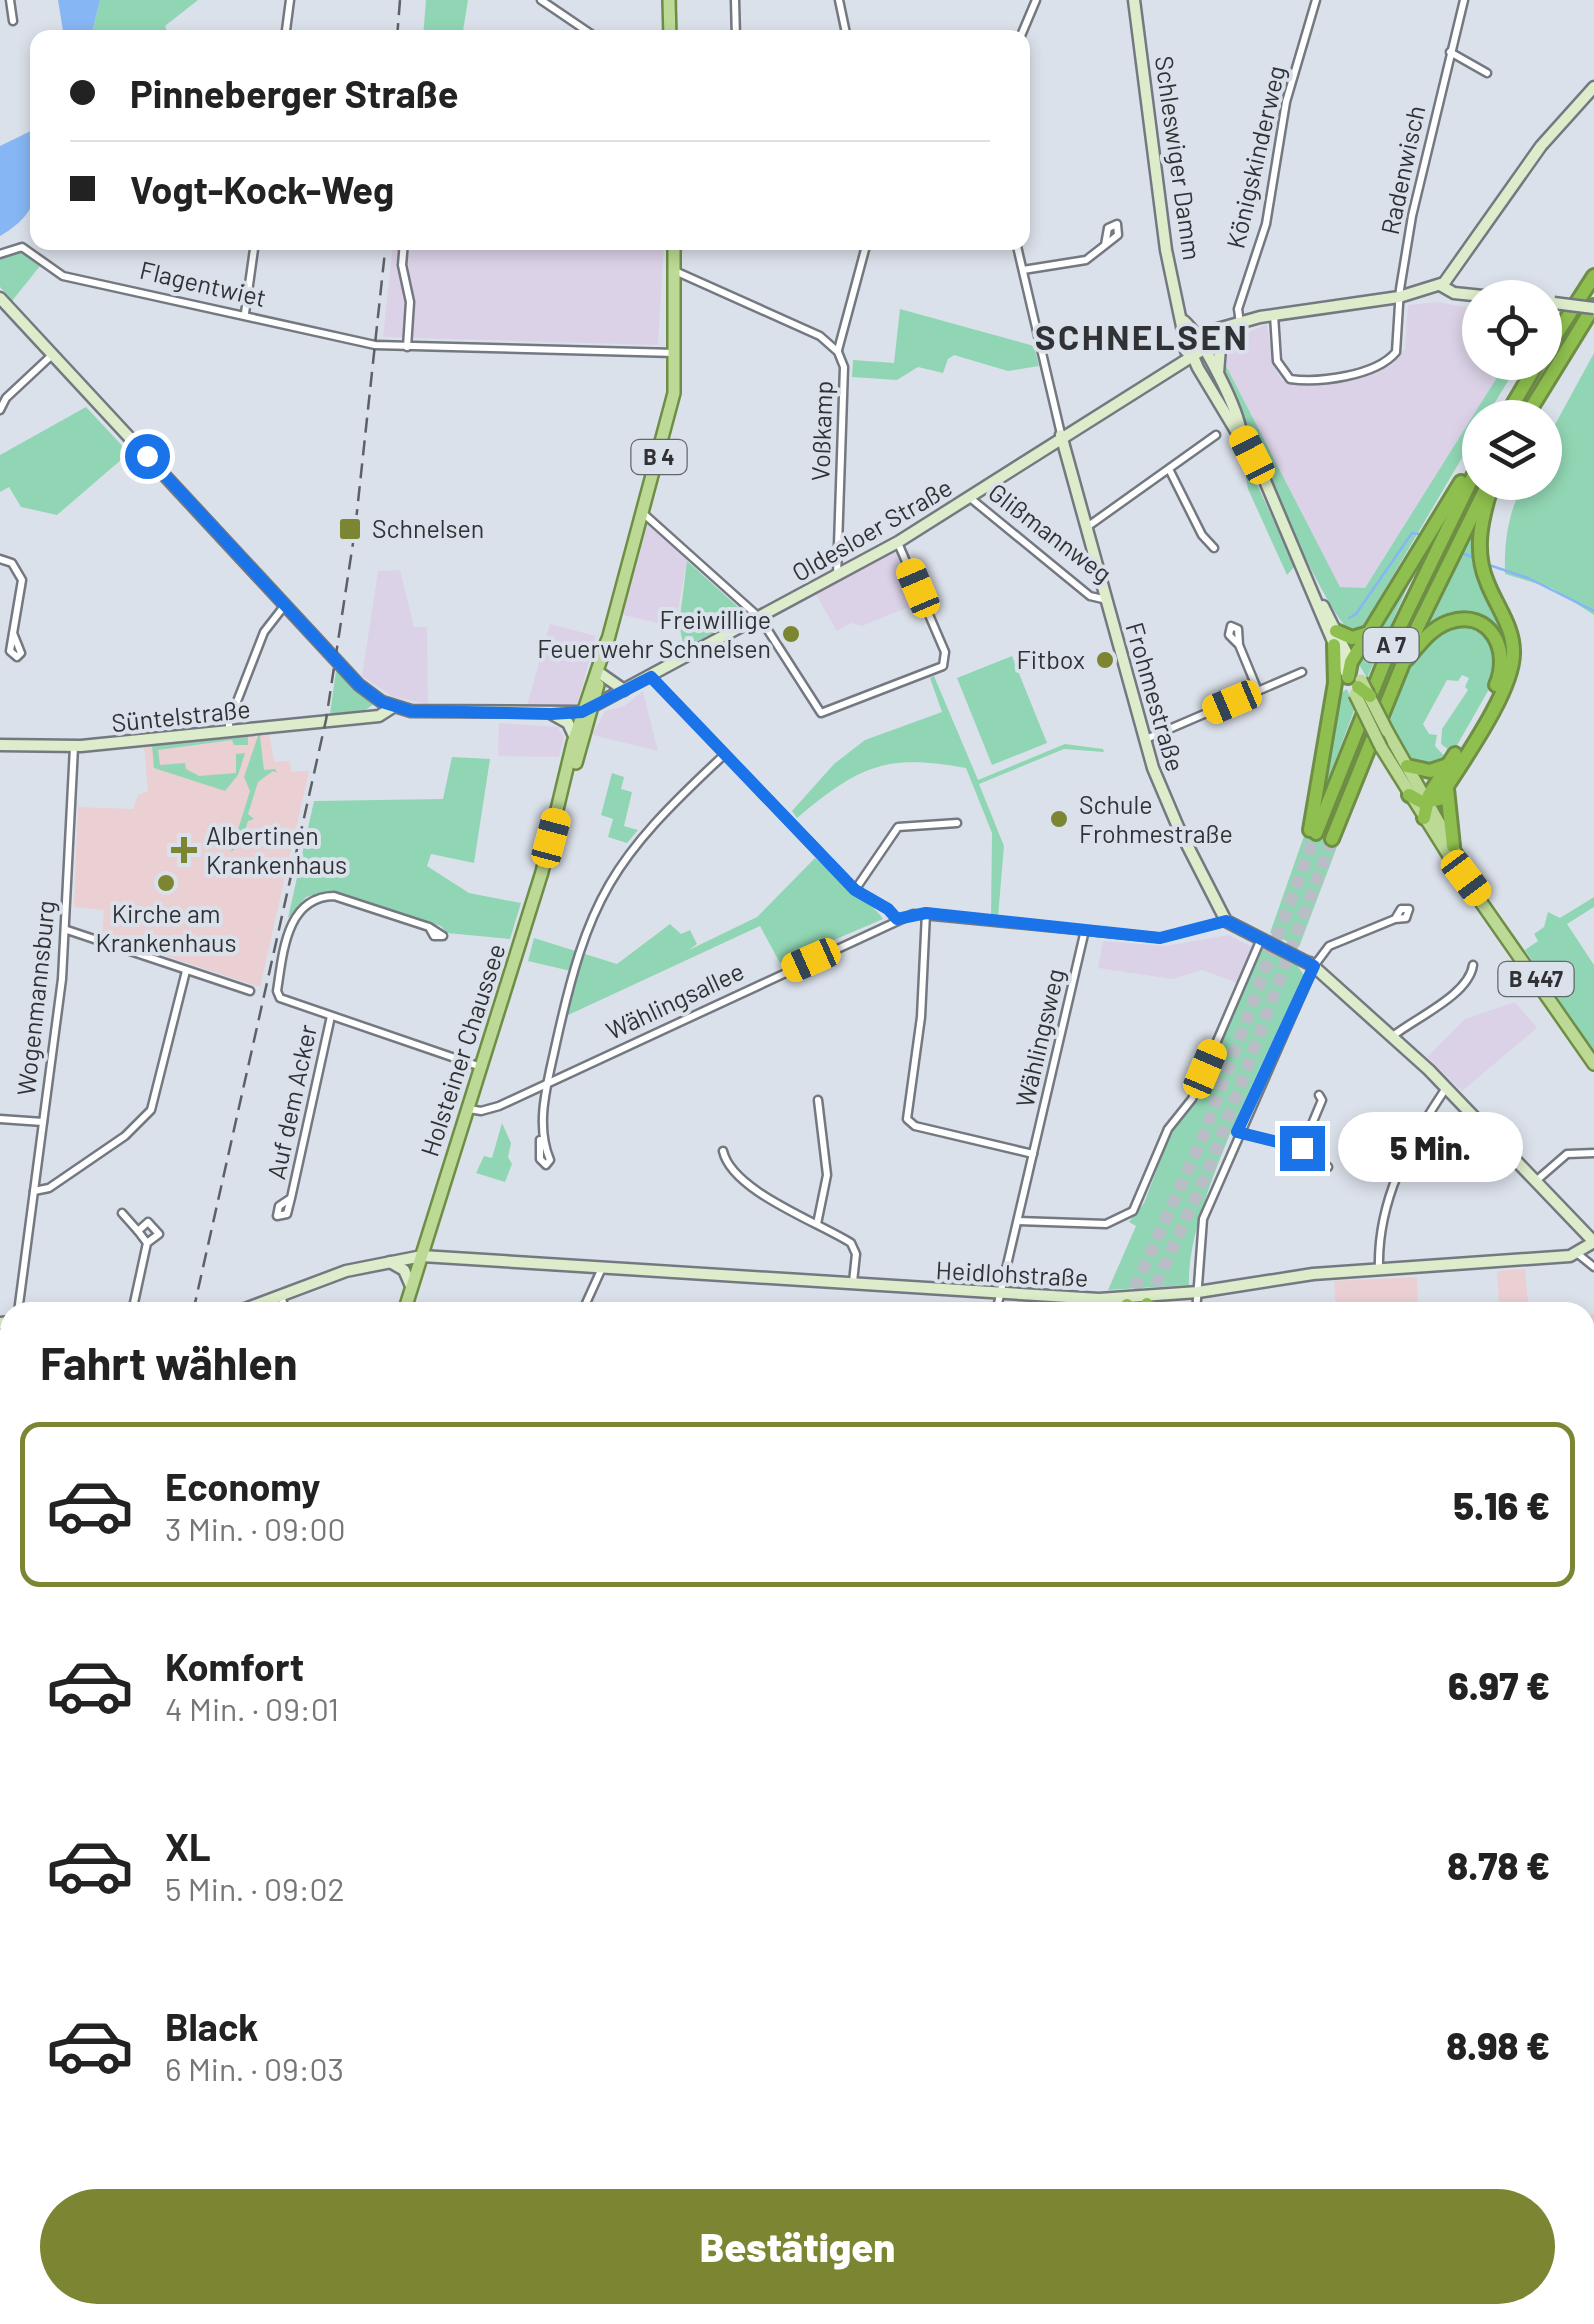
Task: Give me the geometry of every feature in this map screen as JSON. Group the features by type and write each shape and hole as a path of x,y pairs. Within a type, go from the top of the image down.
{"highway":[{"path":"1562,326 1594,276"},
{"path":"1537,400 1594,307"},
{"path":"1357,687 1351,662 1462,484"},
{"name":"A 7","path":"1335,638 1334,694 1313,832 1383,663 1462,498"},
{"name":"A 7","path":"1332,839 1399,668 1482,500"},
{"path":"1409,795 1427,802 1438,799 1505,686 1513,662 1510,631 1486,581 1480,552 1487,500"},
{"path":"1399,668 1428,636 1453,621 1477,622 1500,642 1503,663 1499,679 1427,802 1424,818"},
{"path":"1335,638 1368,633"},
{"name":"A 7","path":"1334,694 1341,686 1357,687"},
{"path":"1406,766 1430,771 1448,765"},
{"path":"1448,784 1453,846"}],"main road":[{"path":"670,0 670,30"},
{"name":"Schleswiger Damm","path":"1134,0 1166,250 1190,352 1232,427 1241,434"},
{"path":"1462,293 1449,292 1444,282 1541,146 1594,87"},
{"name":"Holsteiner Chaussee","path":"407,1302 562,800 673,403 674,250"},
{"name":"Oldesloer Straße","path":"587,709 898,542 1190,352 1214,330 1223,332 1274,313 1399,297 1444,282"},
{"path":"0,298 359,685 387,704 416,712 551,714 587,709"},
{"path":"1562,303 1594,307"},
{"name":"Schleswiger Damm","path":"1184,321 1218,379 1381,747 1424,818 1594,1064"},
{"path":"1218,379 1223,332"},
{"name":"Frohmestraße","path":"1061,435 1167,804 1226,921"},
{"name":"Schleswiger Damm","path":"1335,638 1351,662"},
{"name":"Holsteiner Chaussee","path":"562,800 575,738 601,674 607,641"},
{"path":"601,674 624,690"},
{"name":"Schleswiger Damm","path":"1357,687 1387,731 1478,895"},
{"name":"Süntelstraße","path":"0,745 74,747 382,715 387,704"},
{"path":"551,714 568,723 575,738"},
{"path":"1226,921 1314,966 1393,1036 1594,1242 1578,1254"},
{"name":"Heidlohstraße","path":"263,1302 336,1274 422,1256 853,1282 1000,1296 1100,1299 1198,1292 1286,1277 1578,1254"},
{"path":"389,1262 404,1270 411,1286"}],"street":[{"path":"10,0 13,21"},
{"path":"285,30 290,0"},
{"path":"735,0 736,30"},
{"path":"839,0 845,30"},
{"path":"1023,30 1036,0"},
{"name":"Königskinderweg","path":"1240,323 1238,309 1274,188 1286,102 1316,0"},
{"name":"Radenwisch","path":"1274,313 1276,361 1283,374 1294,380 1322,378 1393,357 1398,346 1399,297 1414,208 1464,0"},
{"path":"546,1 587,30"},
{"path":"1450,52 1487,73"},
{"path":"1023,270 1086,260 1105,245"},
{"name":"Flagentwiet","path":"0,254 22,247 63,276 245,313 356,341 406,347 676,353"},
{"path":"245,313 254,250"},
{"path":"403,250 402,265 410,302 406,347"},
{"path":"838,352 865,250"},
{"path":"1018,250 1061,435"},
{"name":"Voßkamp","path":"675,271 820,336 838,352 844,367 844,405 836,575"},
{"path":"0,410 6,398 53,354"},
{"path":"1087,527 1170,471 1216,434"},
{"path":"1170,471 1202,535 1214,548"},
{"name":"Glißmannweg","path":"968,496 1090,596 1107,600"},
{"path":"644,514 760,618 815,709 830,712 943,666 945,652 898,542"},
{"path":"0,559 12,564 22,580 13,634"},
{"path":"230,730 228,722 264,632 285,605"},
{"path":"1239,646 1258,691"},
{"path":"1146,740 1302,672"},
{"path":"651,677 855,890 888,909 897,919"},
{"name":"Wogenmannsburg","path":"19,1302 67,930 74,747"},
{"path":"540,1140 547,1083 579,945 604,888 639,837 724,755"},
{"path":"855,890 898,828 957,823"},
{"path":"428,926 334,896 318,896 306,902 291,924 277,991 280,998 482,1067"},
{"path":"926,913 921,1017 905,1114 916,1126 1034,1154"},
{"name":"Wählingsallee","path":"468,1109 481,1112 499,1106 897,919 926,913 1164,938 1226,921"},
{"path":"1197,1302 1203,1219 1237,1132 1314,966 1330,946 1395,918"},
{"path":"67,930 250,991"},
{"name":"Wählingsweg","path":"998,1302 1085,930"},
{"path":"1018,1221 1106,1224 1133,1211 1168,1130 1192,1099 1261,939"},
{"path":"1393,1036 1461,987 1472,976 1473,965"},
{"path":"34,1191 48,1188 125,1136 151,1110 186,971"},
{"name":"Auf dem Acker","path":"291,1198 331,1016"},
{"path":"1379,1270 1379,1228 1399,1168 1446,1087"},
{"path":"1302,1148 1322,1100 1320,1095"},
{"path":"818,1100 828,1175 818,1224"},
{"path":"0,1119 43,1122"},
{"path":"1237,1132 1302,1148 1328,1167"},
{"path":"723,1151 730,1168 745,1180 854,1246 853,1282"},
{"path":"1537,1180 1568,1154 1594,1154"},
{"path":"122,1212 147,1243"},
{"path":"134,1302 147,1243 159,1234 148,1222 138,1231"},
{"path":"1578,1254 1594,1267"},
{"path":"586,1302 602,1267"},
{"path":"281,1295 283,1302"}],"shaded area":[{"path":"392,250 664,250 658,345 383,337"},
{"path":"1439,302 1462,306 1462,380 1495,380 1483,400 1462,400 1462,433 1365,588 1340,588 1223,360 1225,349 1232,339 1267,324 1273,365 1282,381 1321,384 1361,376 1392,365 1405,349 1408,305"},
{"path":"647,525 687,560 675,627 623,615"},
{"path":"896,547 921,602 862,626 851,623 837,631 814,591"},
{"path":"400,570 414,627 427,627 428,704 393,697 362,676 378,571"},
{"path":"550,624 596,636 577,705 527,705"},
{"path":"643,691 658,751 592,735 605,711 624,706"},
{"path":"499,723 558,727 564,738 559,757 498,756"},
{"name":"Albertinen Krankenhaus","path":"269,732 274,762 290,761 291,772 309,771 260,987 102,935 104,910 74,907 78,807 133,809 138,795 148,791 144,746"},
{"path":"1228,935 1254,948 1238,983 1202,970 1172,979 1098,968 1103,941 1166,946"},
{"path":"1515,1002 1537,1028 1462,1091 1427,1057 1465,1019"},
{"path":"1525,1269 1528,1302 1499,1302 1497,1271"},
{"path":"1417,1277 1418,1302 1335,1302 1334,1281"}],"green space":[{"path":"100,0 198,0 165,26 166,30 93,30"},
{"path":"426,0 468,0 463,30 424,30"},
{"path":"23,251 40,266 12,301 0,287 0,258"},
{"path":"900,309 1034,346 1039,366 1008,371 954,355 948,359 943,373 918,367 897,380 852,377 853,360 894,363"},
{"path":"1594,353 1594,615 1552,588 1505,574 1508,527 1516,500 1562,500 1562,412"},
{"path":"1223,360 1340,587 1365,588 1462,433 1462,458 1361,630 1353,632 1341,620 1324,593 1222,371"},
{"path":"1495,380 1509,380 1496,400 1483,400"},
{"path":"86,407 129,453 57,515 21,507 9,487 0,492 0,455"},
{"path":"1240,448 1295,566 1287,575 1248,489"},
{"path":"1480,513 1476,540 1507,643 1495,625 1470,614 1419,641"},
{"path":"1420,559 1367,678 1357,661"},
{"path":"687,561 747,615 684,648 679,625"},
{"path":"1469,625 1485,632 1498,652 1492,684 1456,747 1449,750 1441,744 1442,729 1468,690 1465,687 1469,678 1462,675 1458,681 1447,680 1423,724 1429,734 1437,735 1435,746 1447,759 1430,767 1414,763 1388,720 1400,688 1425,645 1452,628"},
{"path":"1012,656 1047,743 992,765 957,678"},
{"path":"336,671 374,704 365,710 330,714"},
{"path":"934,676 978,780 1065,744 1104,752 1064,749 979,784 1004,846 998,917 991,917 992,833 966,768 914,762 874,768 838,786 797,818 792,811 834,764 865,740 942,712 930,678"},
{"path":"1347,689 1355,708 1317,809 1339,694"},
{"path":"264,732 260,737 264,770 275,769 277,773 273,771 258,782 248,814 254,819 248,821 240,845 231,852 250,791 244,777 259,733"},
{"path":"248,734 248,745 234,745 232,740 158,750 160,765 185,763 186,769 199,776 236,773 236,754 245,753 238,775 225,791 154,768 152,745"},
{"path":"452,757 490,759 474,863 431,854 427,866 469,893 521,903 510,939 447,933 441,926 331,891 306,897 288,918 314,801 443,799"},
{"path":"612,773 624,777 621,789 632,792 624,826 638,830 627,843 608,837 613,819 601,815"},
{"path":"1305,833 1338,844 1299,947 1270,933"},
{"path":"815,858 883,919 780,963 760,926 566,1016 575,972 528,961 534,938 617,964 670,924 681,934 690,930 697,944 689,950 757,917"},
{"path":"1594,897 1594,907 1567,924 1594,965 1594,1053 1525,950 1538,941 1534,934 1544,927 1548,912 1560,918"},
{"path":"1261,948 1296,964 1304,975 1214,1174 1200,1215 1189,1285 1108,1290 1136,1226 1129,1222 1144,1203 1174,1125 1193,1103"},
{"path":"502,1123 511,1143 508,1157 512,1164 505,1182 476,1173 484,1156 492,1158"}],"water":[{"path":"58,0 100,0 93,30 63,30"},
{"path":"30,131 30,208 0,236 0,146"}],"waterway":[{"path":"676,0 676,7"},
{"path":"676,14 676,30"},
{"path":"1349,618 1356,614 1412,533 1418,534"},
{"path":"1462,553 1474,558"},
{"path":"1489,565 1528,578 1594,611"}],"tunnel":[{"path":"1128,1302 1202,1139 1316,833"},
{"path":"1148,1302 1212,1161 1332,839"}],"railway":[{"path":"398,30 400,0"},
{"path":"195,1302 326,720 355,530 385,250"}],"place":[{"name":"Schnelsen","path":"350,529"},
{"name":"Freiwillige Feuerwehr Schnelsen","path":"791,634"},
{"name":"Fitbox","path":"1105,660"},
{"name":"Schule Frohmestraße","path":"1059,819"},
{"name":"Albertinen Krankenhaus","path":"184,850"},
{"name":"Kirche am Krankenhaus","path":"166,883"}],"district":[{"name":"SCHNELSEN","path":"1142,338"}],"route":[{"path":"147,456 359,685 387,704 416,712 582,712 651,677 855,890 888,909 897,919 926,913 1160,938 1226,921 1314,966 1237,1132 1302,1148"}]}
